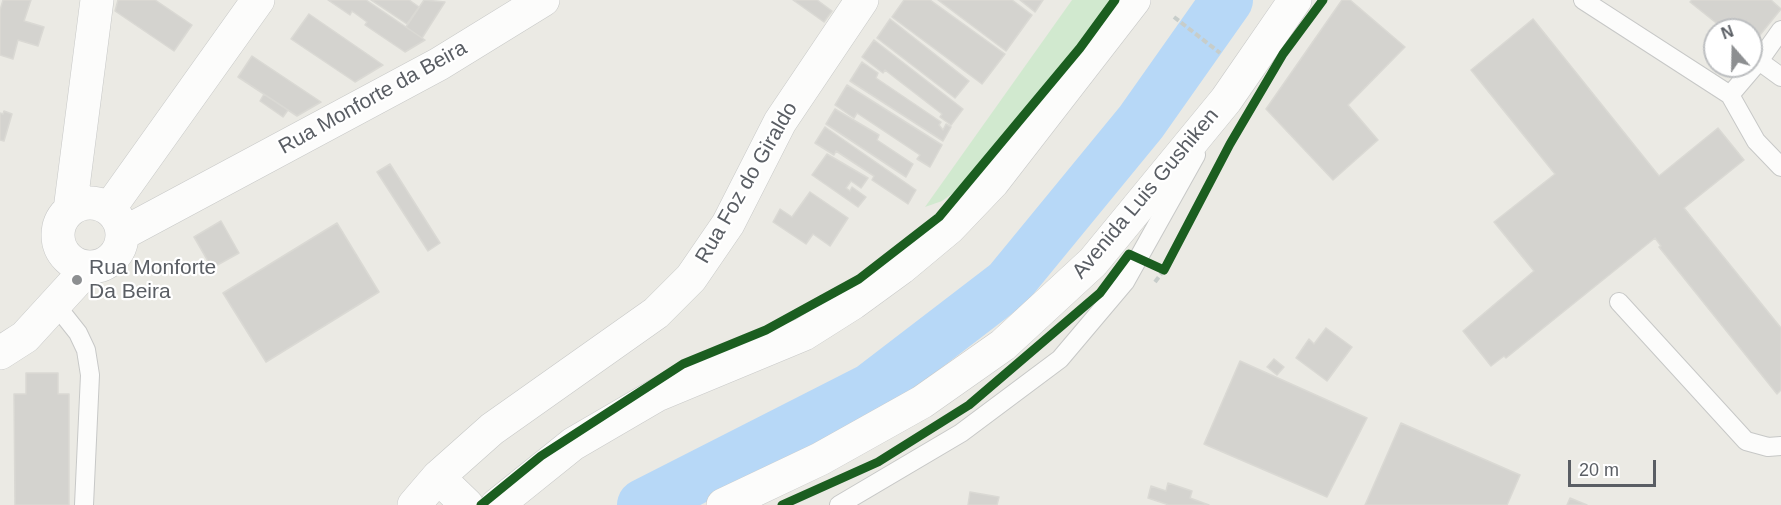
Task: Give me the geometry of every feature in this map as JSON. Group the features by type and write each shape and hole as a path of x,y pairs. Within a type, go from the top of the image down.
{"street":[{"path":"70,210 97,0"},
{"path":"117,221 90,203 70,210 60,222 58,238 76,260 106,263 118,251 117,221 142,166 258,0"},
{"name":"Rua Monforte da Beira","path":"117,221 202,191 439,64 543,0"},
{"name":"Rua Foz do Giraldo","path":"414,505 438,477 492,429 656,313 691,278 728,224 780,122 862,0"},
{"path":"497,505 573,444 657,395 804,334 853,303 901,267 949,228 993,182 1134,0"},
{"name":"Avenida Luis Gushiken","path":"723,505 820,459 922,402 1003,345 1093,262 1226,100 1295,0"},
{"path":"13,345 55,304 76,260"},
{"path":"13,345 76,260"},
{"path":"438,477 467,505"}],"lane":[{"path":"1583,0 1730,95 1756,141 1781,167"},
{"path":"1763,55 1781,30"},
{"path":"1763,64 1781,77"},
{"path":"1730,95 1744,78"},
{"path":"839,505 962,433 1060,358 1125,282 1140,259 1226,100"},
{"path":"1619,302 1746,441 1768,447 1781,446"},
{"path":"55,304 78,333 86,350 90,375 84,505"}],"path":[{"path":"1174,17 1220,54"},
{"path":"1140,259 1164,270 1169,260"}],"green space":[{"path":"1072,0 1111,0 1029,113 967,183 942,201 925,207"}],"building":[{"path":"3,0 31,0 24,21 44,27 38,46 18,40 13,59 0,55 0,10"},
{"path":"118,0 155,0 192,25 174,51 115,11"},
{"path":"328,0 366,0 425,40 405,52 365,25 367,22 352,11 350,15"},
{"path":"371,0 409,0 419,7 407,24"},
{"path":"424,0 445,2 422,38 406,27"},
{"path":"793,0 817,0 832,11 824,22"},
{"path":"904,0 930,0 1005,54 982,84 892,17"},
{"path":"938,0 1012,0 1032,15 1006,51"},
{"path":"1020,0 1043,0 1035,12"},
{"path":"1342,0 1350,0 1405,47 1348,105 1378,140 1333,180 1266,109"},
{"path":"1692,0 1771,0 1781,9 1763,31 1763,18 1710,18 1690,2"},
{"path":"309,14 383,65 355,82 291,39"},
{"path":"890,19 969,81 955,98 877,38"},
{"path":"1533,19 1659,176 1718,128 1744,160 1684,208 1781,328 1781,390 1777,394 1659,247 1661,246 1655,238 1506,358 1504,356 1491,366 1463,331 1534,271 1494,222 1555,174 1471,70"},
{"path":"874,40 963,109 951,125 940,117 942,114 885,70 883,73 862,57"},
{"path":"252,56 321,102 297,116 238,77"},
{"path":"862,62 878,73 876,78 941,122 939,125 943,130 946,124 951,127 943,141 850,81"},
{"path":"847,85 942,145 930,167 917,159 920,155 857,113 854,118 835,105"},
{"path":"264,94 288,110 283,117 260,101"},
{"path":"835,109 879,135 877,140 913,164 906,177 826,124"},
{"path":"4,111 12,114 4,141 0,140 0,113 3,114"},
{"path":"825,127 916,190 908,204 872,180 874,176 836,151 834,155 815,143"},
{"path":"827,154 868,178 861,188 851,181 846,188 850,191 852,187 866,197 858,207 812,175"},
{"path":"390,164 440,243 428,251 377,172"},
{"path":"810,192 848,218 830,246 813,234 806,244 773,222 780,209 792,217"},
{"path":"221,221 239,253 212,268 194,237"},
{"path":"337,223 379,292 266,362 223,293"},
{"path":"1326,328 1352,347 1327,381 1296,358 1309,339 1314,344"},
{"path":"1274,359 1284,367 1277,375 1267,367"},
{"path":"1240,361 1367,418 1327,497 1204,444"},
{"path":"26,373 58,373 58,394 69,394 69,505 15,505 14,394 26,394"},
{"path":"1401,423 1520,475 1507,505 1365,505"},
{"path":"1168,483 1192,491 1190,498 1209,505 1169,505 1148,498 1151,486 1166,491"},
{"path":"970,492 999,497 997,505 968,505"},
{"path":"1570,498 1587,505 1567,505"}],"waterway":[{"path":"643,505 871,389 1008,284 1141,122 1227,0"}],"cycle path":[{"path":"481,505 541,456 683,364 766,330 859,279 939,217 1080,48 1115,0"},
{"path":"782,505 878,462 969,405 1100,293 1129,254 1164,270 1230,144 1283,54 1323,0"}],"place":[{"name":"Rua Monforte Da Beira","path":"77,280"}]}
